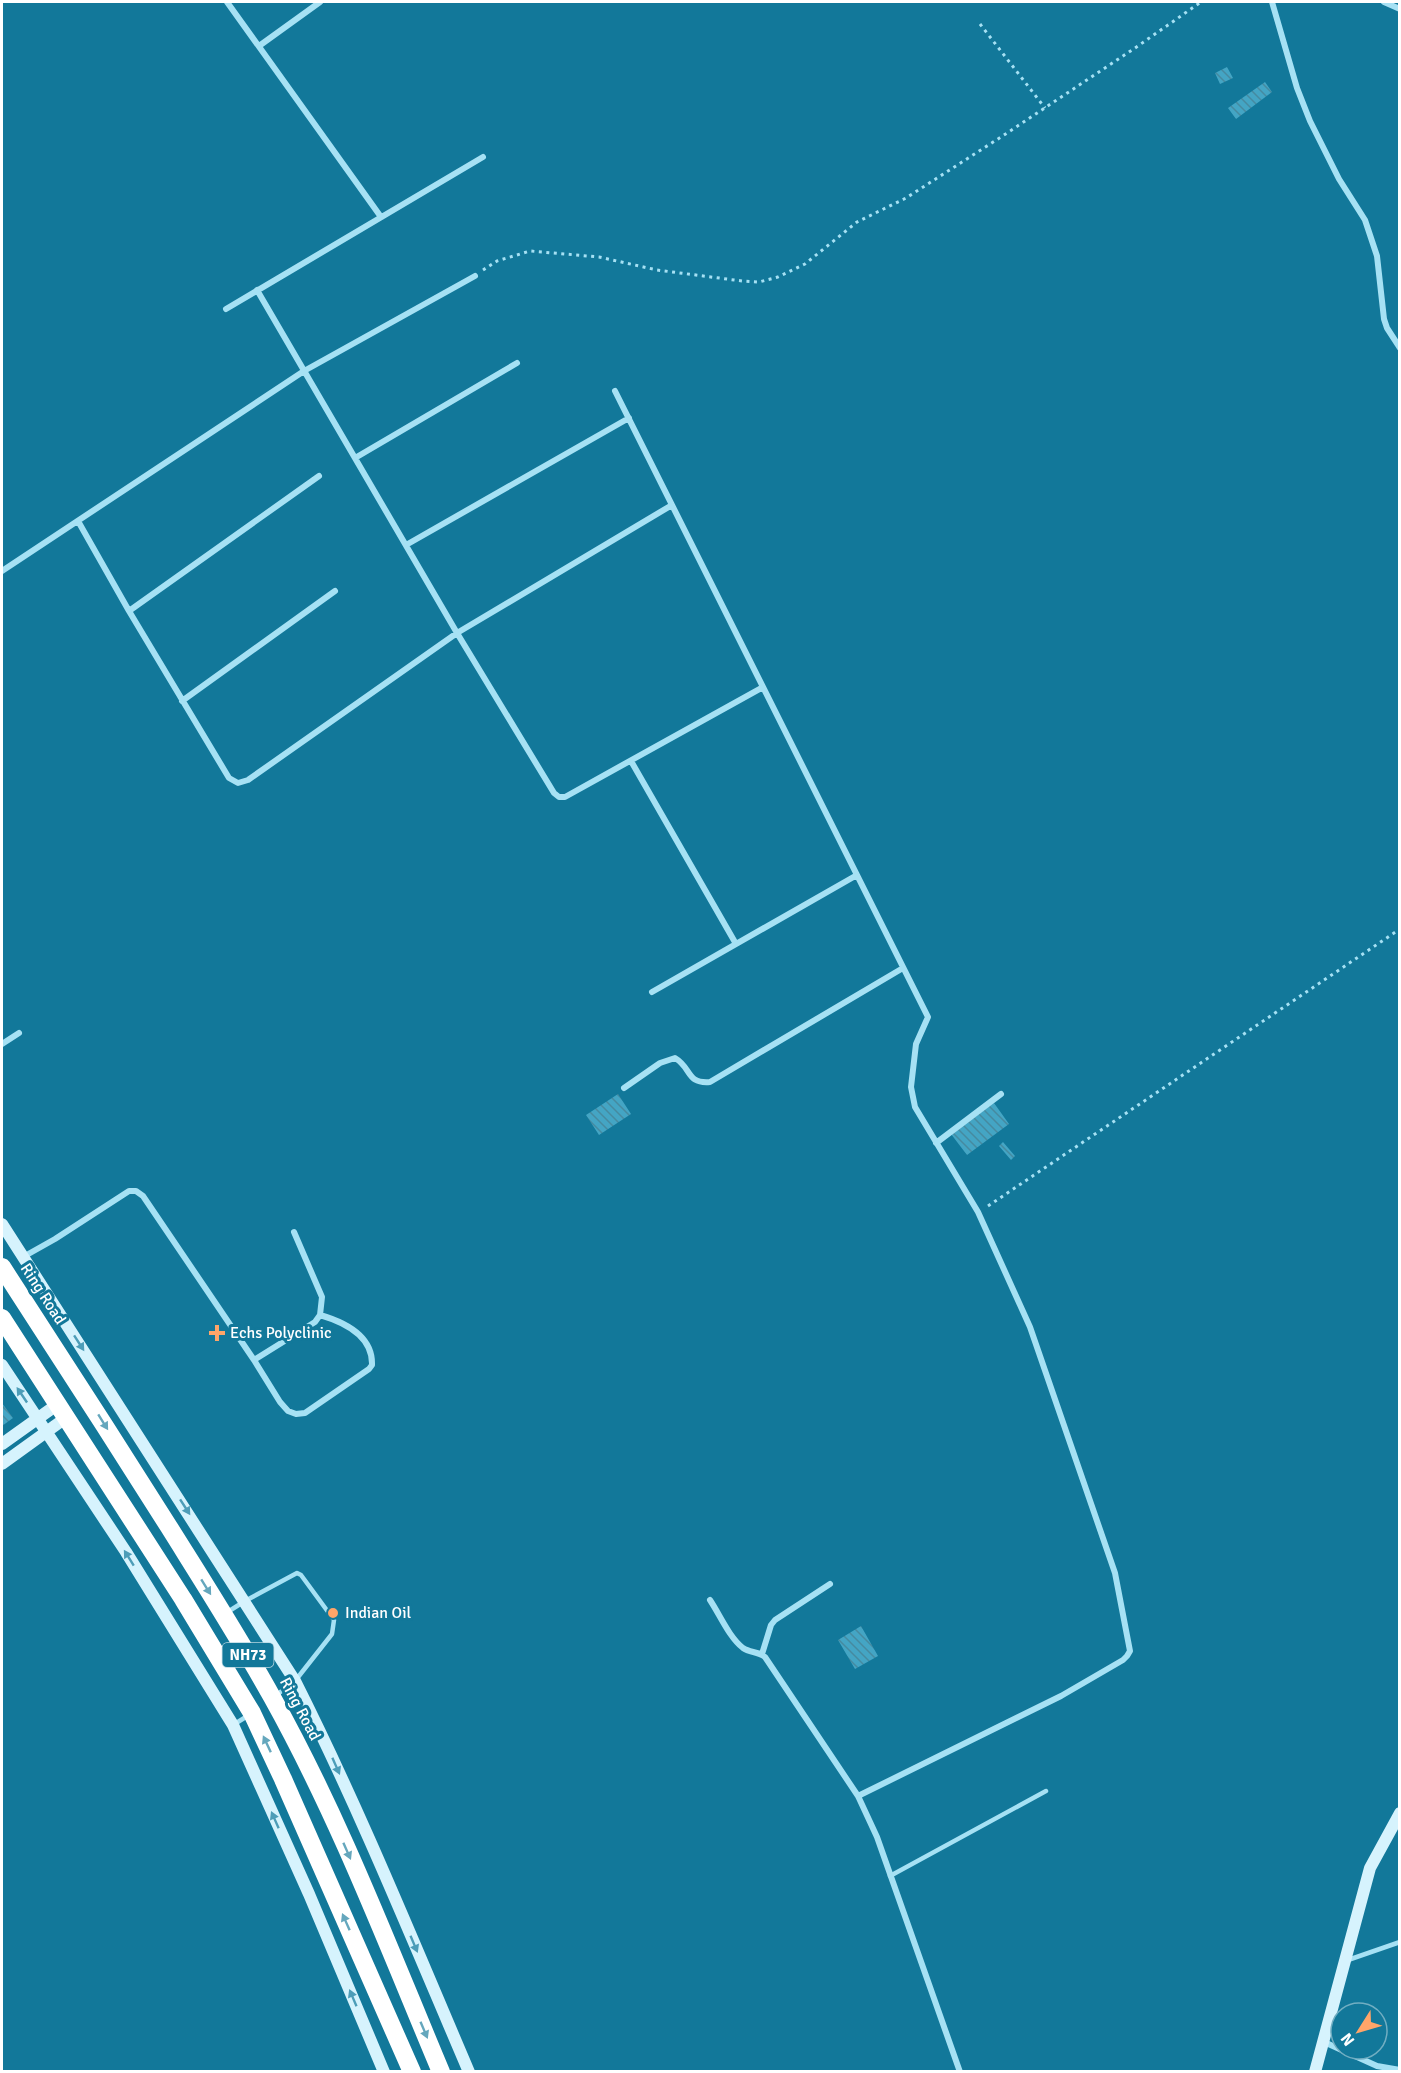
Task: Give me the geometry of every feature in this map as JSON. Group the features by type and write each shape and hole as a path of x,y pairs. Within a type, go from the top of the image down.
{"highway":[{"name":"Ring Road","path":"2,1267 224,1615 263,1705 283,1779 412,2072"},
{"name":"Ring Road","path":"2,1318 183,1599 308,1764 370,1903 441,2072"}],"street":[{"path":"227,2 381,217"},
{"path":"259,46 320,2"},
{"path":"1272,2 1297,88 1310,121 1339,178 1365,220 1377,256 1384,319 1400,348"},
{"path":"1384,2 1400,9"},
{"path":"226,309 483,157"},
{"path":"2,571 304,371 475,276"},
{"path":"257,290 457,633 554,794 565,797 763,687"},
{"path":"355,458 517,363"},
{"path":"615,391 928,1017 916,1044 911,1087 915,1107 978,1212 1030,1328 1115,1573 1130,1651 1123,1660 1061,1696 858,1796"},
{"path":"406,545 629,418"},
{"path":"129,611 320,476"},
{"path":"78,521 229,778 237,783 249,780 457,633 672,505"},
{"path":"182,700 335,591"},
{"path":"631,761 736,944"},
{"path":"652,992 857,875"},
{"path":"624,1088 660,1063 675,1058 682,1062 693,1079 699,1083 710,1082 903,968"},
{"path":"2,1044 19,1033"},
{"path":"936,1143 1001,1094"},
{"path":"23,1257 129,1191 136,1191 143,1196 280,1402 288,1411 296,1414 305,1413 369,1369 372,1360 369,1349 358,1333 342,1322 320,1315"},
{"path":"2,1224 295,1681 353,1803 469,2072"},
{"path":"254,1360 315,1322 320,1315 322,1297 294,1232"},
{"path":"2,1365 126,1552 232,1725 309,1894 384,2072"},
{"path":"2,1444 37,1419 62,1411"},
{"path":"2,1464 46,1432 62,1411"},
{"path":"762,1654 771,1625 775,1620 830,1584"},
{"path":"710,1600 735,1640 744,1649 762,1654 858,1796 877,1837 960,2072"},
{"path":"1315,2072 1370,1868 1400,1813"},
{"path":"1323,2042 1377,2066 1400,2070"}],"lane":[{"path":"224,1615 297,1573 301,1575 334,1620 332,1634 295,1681 232,1725"},
{"path":"890,1876 1046,1791"},
{"path":"1345,1961 1400,1942"}],"path":[{"path":"475,276 497,261 530,251 599,257 657,270 742,282 759,282 778,277 805,264 857,222 906,198 1045,108 1201,2"},
{"path":"980,24 1045,108"},
{"path":"978,1212 1400,929"}],"building":[{"path":"1227,67 1233,78 1220,84 1215,73"},
{"path":"1265,82 1272,92 1236,119 1228,108"},
{"path":"618,1094 631,1114 599,1135 586,1115"},
{"path":"994,1103 1009,1124 967,1155 951,1134"},
{"path":"1003,1142 1015,1156 1011,1160 999,1146"},
{"path":"2,1403 13,1418 2,1426"},
{"path":"861,1626 878,1656 855,1669 838,1640"}],"place":[{"name":"Echs Polyclinic","path":"217,1333"},
{"name":"Indian Oil","path":"333,1613"}]}
